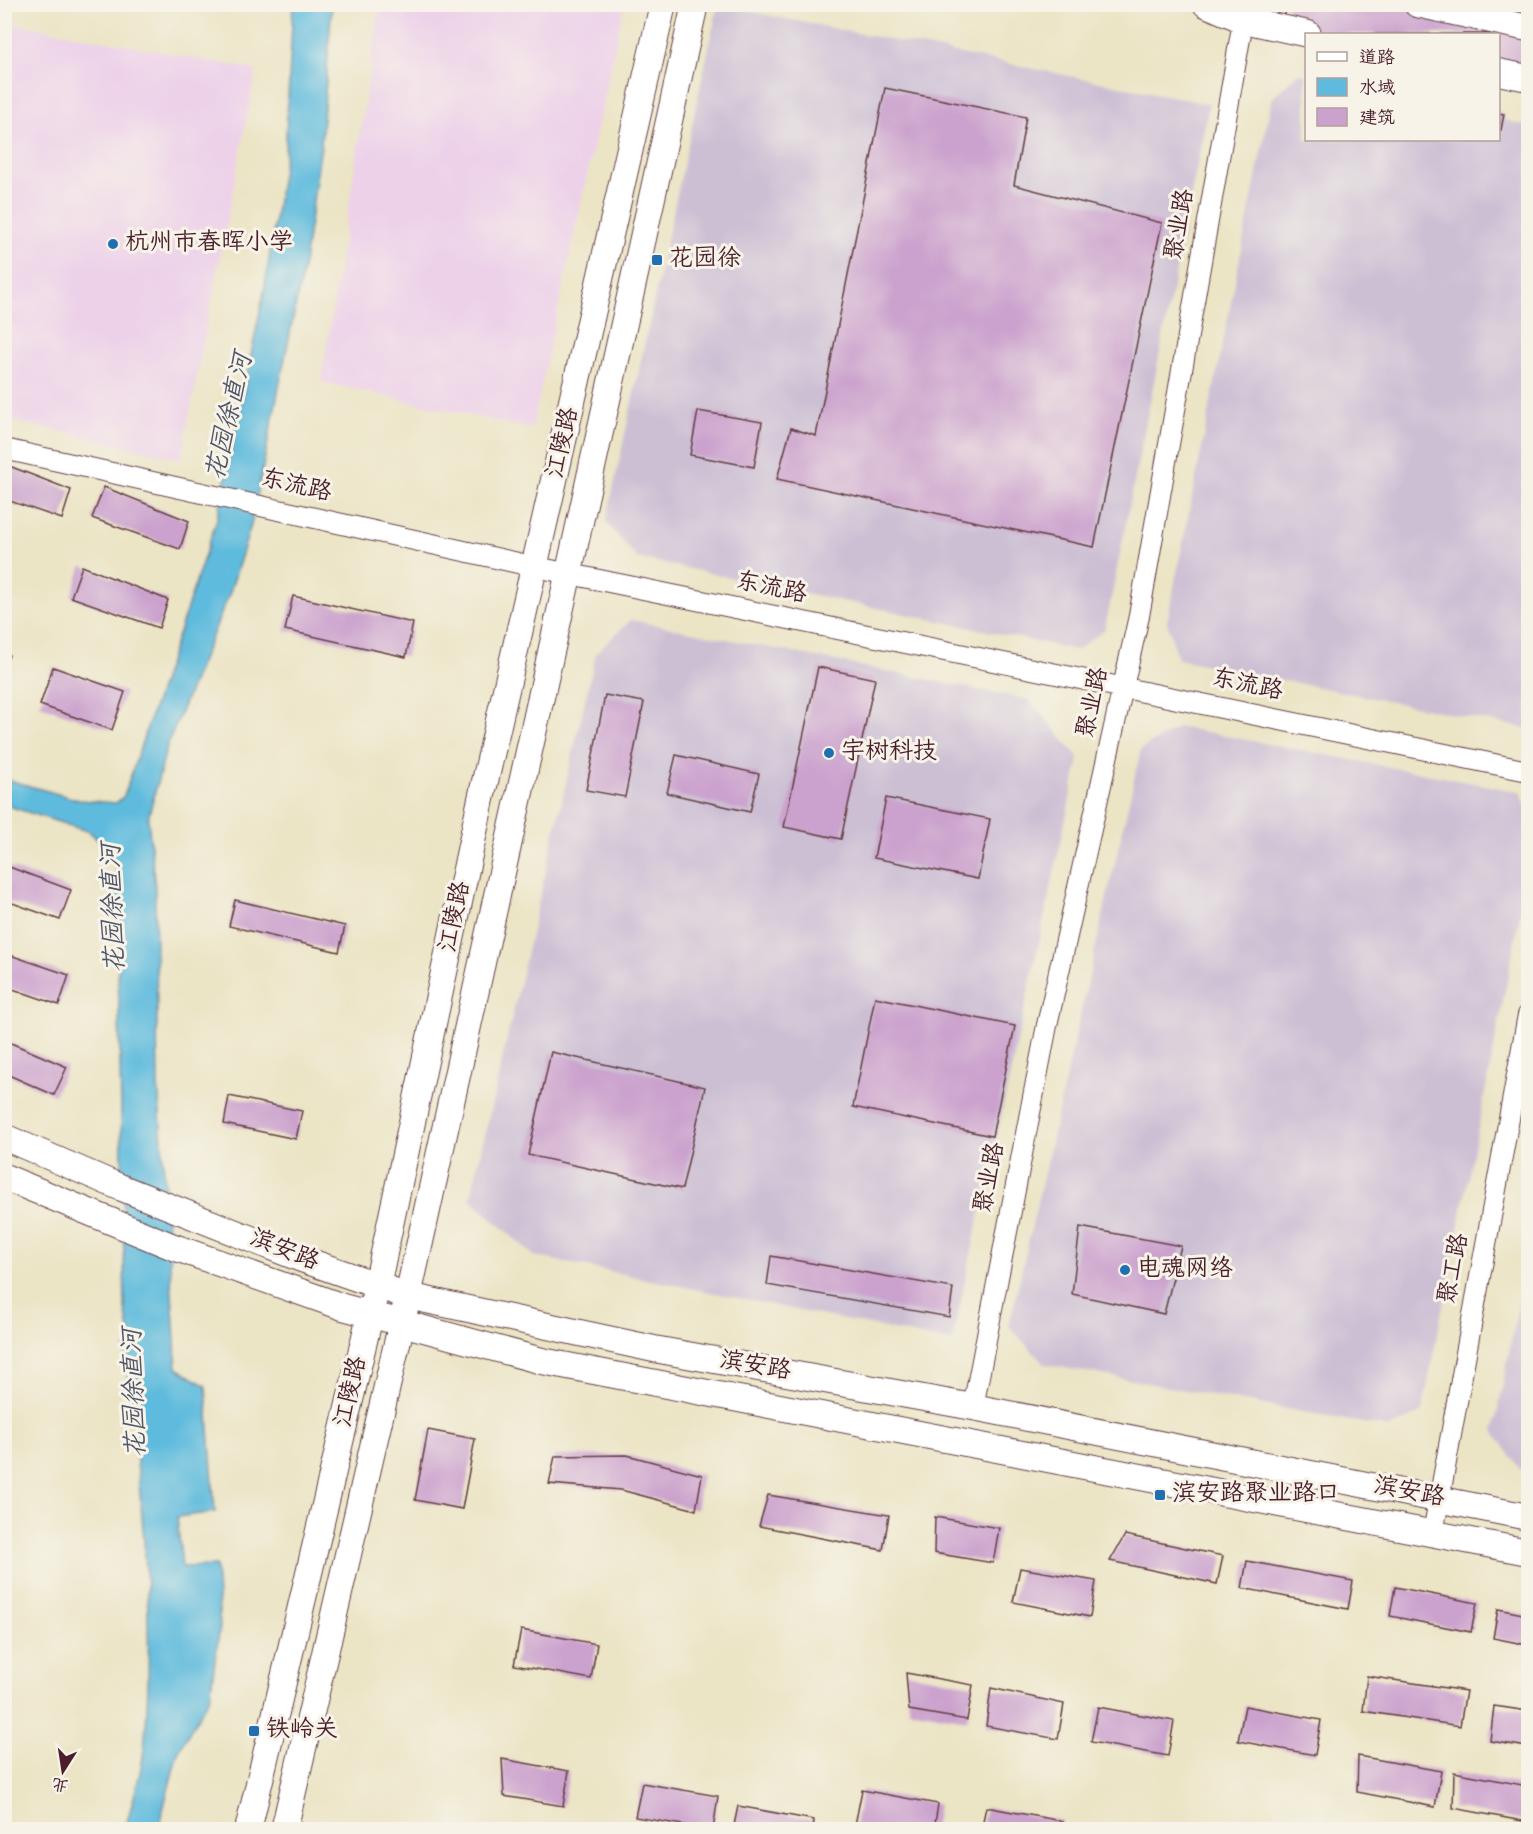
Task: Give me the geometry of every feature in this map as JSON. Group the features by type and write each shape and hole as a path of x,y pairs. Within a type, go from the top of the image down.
{"main road":[{"name":"江陵路","path":"248,1830 377,1286 481,799 536,567 663,4"},
{"name":"江陵路","path":"284,1830 408,1296 695,4"},
{"path":"1206,4 1245,12 1305,33"},
{"path":"1417,4 1446,8 1528,28"},
{"path":"1500,72 1528,78"},
{"name":"滨安路","path":"4,1137 122,1188 408,1296 654,1349 973,1407 1528,1517"},
{"name":"滨安路","path":"4,1176 171,1246 401,1324 542,1361 1528,1552"}],"street":[{"name":"聚业路","path":"973,1407 1047,1025 1139,616 1245,12"},
{"name":"东流路","path":"4,449 536,567 1528,771"},
{"name":"聚工路","path":"1433,1533 1528,1015"}],"shaded area":[{"path":"380,5 624,5 532,429 321,382"},
{"path":"718,5 1209,104 1105,629 1077,650 637,558 606,522"},
{"name":"杭州市春晖小学","path":"5,22 256,70 181,459 5,419"},
{"path":"1298,73 1305,75 1305,141 1500,141 1500,119 1528,126 1528,729 1178,659 1167,622 1272,98"},
{"path":"631,620 1030,700 1079,758 952,1342 534,1256 470,1199 596,653"},
{"path":"1179,727 1520,792 1528,811 1528,875 1422,1412 1390,1428 1044,1364 1009,1326 1141,749"},
{"path":"1528,1255 1528,1471 1520,1469 1494,1431"}],"water":[{"name":"花园徐直河","path":"293,5 332,5 321,145 304,264 251,525 230,592 167,746 148,818 155,888 158,1083 177,1368 206,1386 215,1512 177,1517 182,1567 216,1566 220,1627 210,1696 178,1752 158,1829 125,1829 139,1779 144,1749 148,1649 145,1549 125,1349 131,1341 125,1309 116,869 110,853 90,832 5,805 5,779 79,800 116,803 124,796 217,519 264,292 285,154"}],"building":[{"path":"1287,4 1431,4 1528,25 1528,83 1500,76 1500,33 1281,34"},
{"path":"885,88 1026,117 1014,185 1162,223 1094,547 777,479 791,428 816,436"},
{"path":"1500,113 1504,114 1500,130"},
{"path":"698,411 762,422 754,467 690,455"},
{"path":"4,464 71,490 62,519 4,499"},
{"path":"104,487 189,521 180,549 92,518"},
{"path":"82,566 168,600 159,628 71,597"},
{"path":"293,596 413,623 406,657 285,630"},
{"path":"4,654 9,655 5,668 4,668"},
{"path":"53,667 125,692 112,730 40,705"},
{"name":"宇树科技","path":"818,667 875,679 841,839 784,827"},
{"path":"605,695 644,702 625,797 586,790"},
{"path":"676,755 759,774 750,812 667,793"},
{"path":"886,798 990,819 978,879 874,858"},
{"path":"4,865 71,890 60,920 4,900"},
{"path":"235,900 345,926 339,952 229,926"},
{"path":"4,953 69,975 59,1005 4,986"},
{"path":"875,997 1015,1026 992,1136 853,1107"},
{"path":"4,1040 67,1067 54,1095 4,1073"},
{"path":"551,1052 705,1087 682,1189 528,1155"},
{"path":"229,1096 302,1111 296,1139 224,1124"},
{"name":"电魂网络","path":"1080,1227 1181,1246 1164,1314 1072,1294"},
{"path":"771,1256 953,1288 949,1317 767,1285"},
{"path":"428,1430 475,1439 462,1509 415,1500"},
{"path":"627,1455 702,1475 696,1510 621,1490 549,1484 555,1456"},
{"path":"768,1495 889,1515 883,1550 759,1526"},
{"path":"935,1517 999,1528 993,1563 934,1553"},
{"path":"1125,1535 1223,1556 1217,1584 1110,1561"},
{"path":"1247,1561 1353,1581 1348,1609 1242,1588"},
{"path":"1020,1568 1096,1581 1090,1617 1013,1602"},
{"path":"1395,1587 1477,1603 1471,1632 1390,1616"},
{"path":"1498,1609 1528,1615 1528,1645 1493,1638"},
{"path":"521,1630 597,1644 591,1679 514,1665"},
{"path":"906,1673 973,1685 967,1720 909,1710"},
{"path":"1367,1676 1466,1691 1460,1726 1363,1711"},
{"path":"991,1688 1064,1704 1058,1739 986,1726"},
{"path":"1245,1706 1321,1720 1315,1755 1238,1741"},
{"path":"1494,1706 1528,1711 1528,1747 1490,1741"},
{"path":"1098,1707 1174,1721 1168,1756 1091,1742"},
{"path":"1358,1756 1441,1771 1435,1807 1357,1792"},
{"path":"502,1759 569,1771 563,1806 504,1796"},
{"path":"1454,1772 1528,1786 1528,1822 1453,1808"},
{"path":"642,1783 718,1796 713,1830 635,1817"},
{"path":"862,1790 938,1804 934,1830 879,1830 855,1825"},
{"path":"738,1806 814,1820 813,1830 733,1830"},
{"path":"986,1807 1062,1821 1060,1830 981,1830"}],"place":[{"name":"杭州市春晖小学","path":"113,244"},
{"name":"花园徐","path":"657,260"},
{"name":"宇树科技","path":"829,753"},
{"name":"电魂网络","path":"1125,1270"},
{"name":"滨安路聚业路口","path":"1160,1495"},
{"name":"铁岭关","path":"254,1731"}]}
